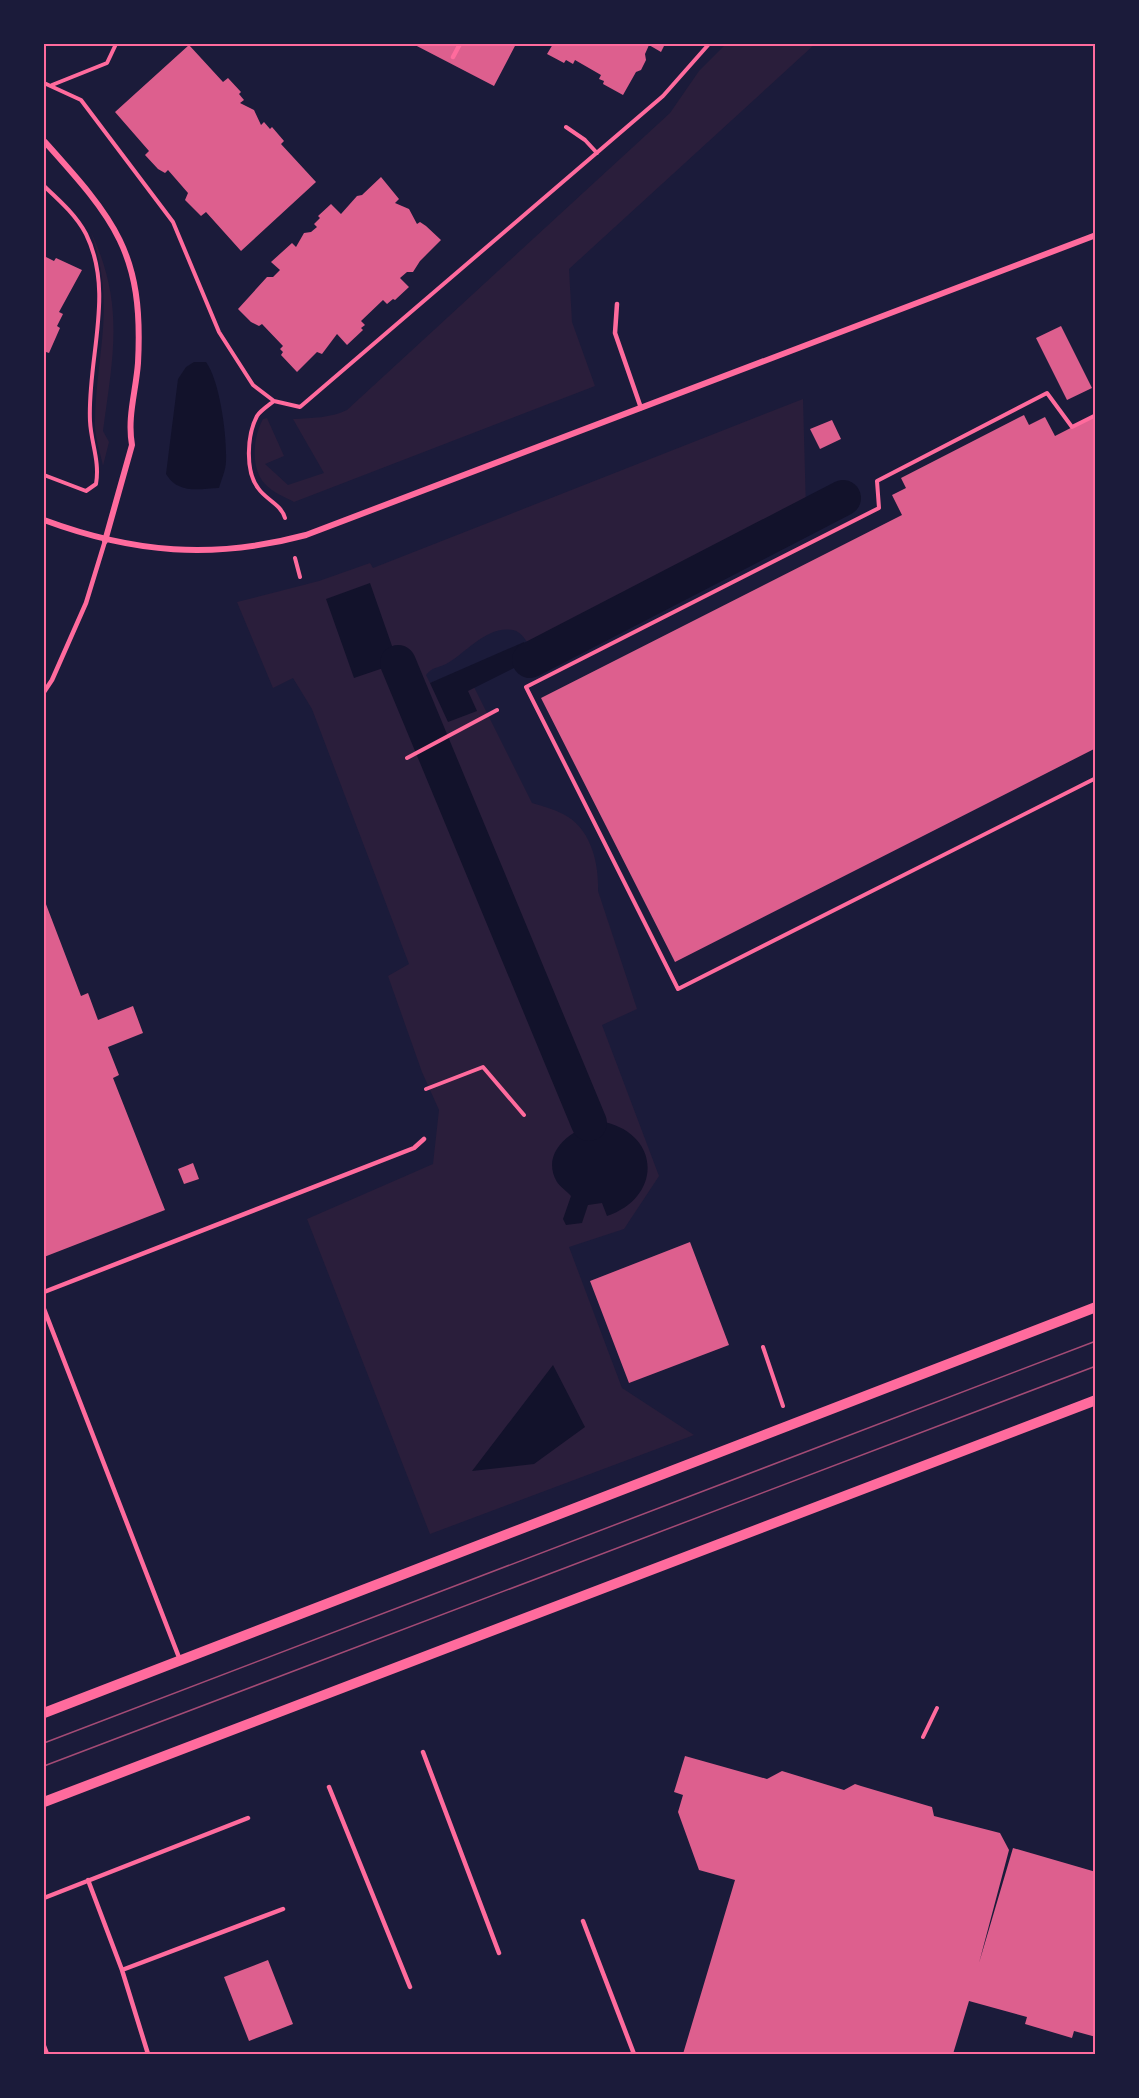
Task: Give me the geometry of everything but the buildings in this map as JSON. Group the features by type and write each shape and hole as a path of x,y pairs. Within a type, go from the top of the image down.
{"street":[{"path":"44,141 98,201 119,234 133,273 139,317 138,365 130,430 132,445 105,541"},
{"path":"44,520 105,541 154,549 193,552 234,549 291,539 327,528 1095,236"},
{"path":"44,1713 1095,1307"},
{"path":"44,1802 1095,1400"}],"lane":[{"path":"453,57 460,44"},
{"path":"617,304 615,333 641,408"},
{"path":"44,692 52,680 87,603 105,541"},
{"path":"44,1292 414,1148 424,1139"},
{"path":"44,1309 180,1660"},
{"path":"423,1752 499,1953"},
{"path":"329,1787 410,1987"},
{"path":"44,1898 248,1818"},
{"path":"88,1880 122,1970 148,2055"},
{"path":"122,1970 283,1909"},
{"path":"583,1921 634,2055"},
{"path":"44,2046 47,2055"}],"path":[{"path":"51,86 107,63 116,44"},
{"path":"44,83 81,100 173,222 219,332 253,384 274,401 300,407 663,96 709,44"},
{"path":"566,127 585,140 597,153"},
{"path":"44,186 66,208 86,235 100,292 90,421 99,469 96,484 86,491 76,490 44,475"},
{"path":"1095,415 1072,427 1047,393 877,481 879,508 526,687 678,989 1095,778"},
{"path":"274,401 257,415 252,433 250,474 258,490 283,510"},
{"path":"408,758 497,710"},
{"path":"426,1089 483,1067 524,1115"},
{"path":"763,1347 784,1406"},
{"path":"923,1737 937,1708"}],"shaded area":[{"path":"726,44 815,44 569,269 572,322 595,386 294,502 265,484 255,461 255,443 263,419 267,418 284,456 265,464 288,485 324,473 293,419 327,416 347,410 670,113 699,71"},
{"path":"91,232 109,283 114,330 103,431 109,442 103,466 95,426 104,305 98,258"},
{"path":"194,362 206,362 215,382 222,409 226,461 219,488 189,489 176,485 166,474 178,379 186,367"},
{"path":"803,399 806,510 532,650 516,631 494,632 426,675 430,683 465,669 532,803 559,812 573,820 587,837 595,858 598,891 637,1009 602,1025 659,1176 624,1229 569,1247 622,1388 694,1435 430,1534 307,1219 433,1164 439,1110 422,1072 388,976 409,964 312,709 293,678 273,688 237,602 319,581 370,563 373,568"},
{"path":"370,583 398,663 354,678 326,599"},
{"path":"524,642 530,660 468,691 477,711 448,722 430,683"},
{"path":"605,1122 624,1129 637,1140 645,1153 648,1168 645,1182 637,1196 625,1207 607,1216 602,1203 588,1205 582,1223 566,1225 563,1219 571,1196 557,1182 552,1170 553,1159 557,1149 573,1133"},
{"path":"553,1365 585,1427 534,1464 472,1471"}],"waterway":[{"path":"530,660 843,498"},
{"path":"398,663 589,1123"}],"tram line":[{"path":"44,1743 1096,1341"},
{"path":"44,1766 1096,1366"}]}
